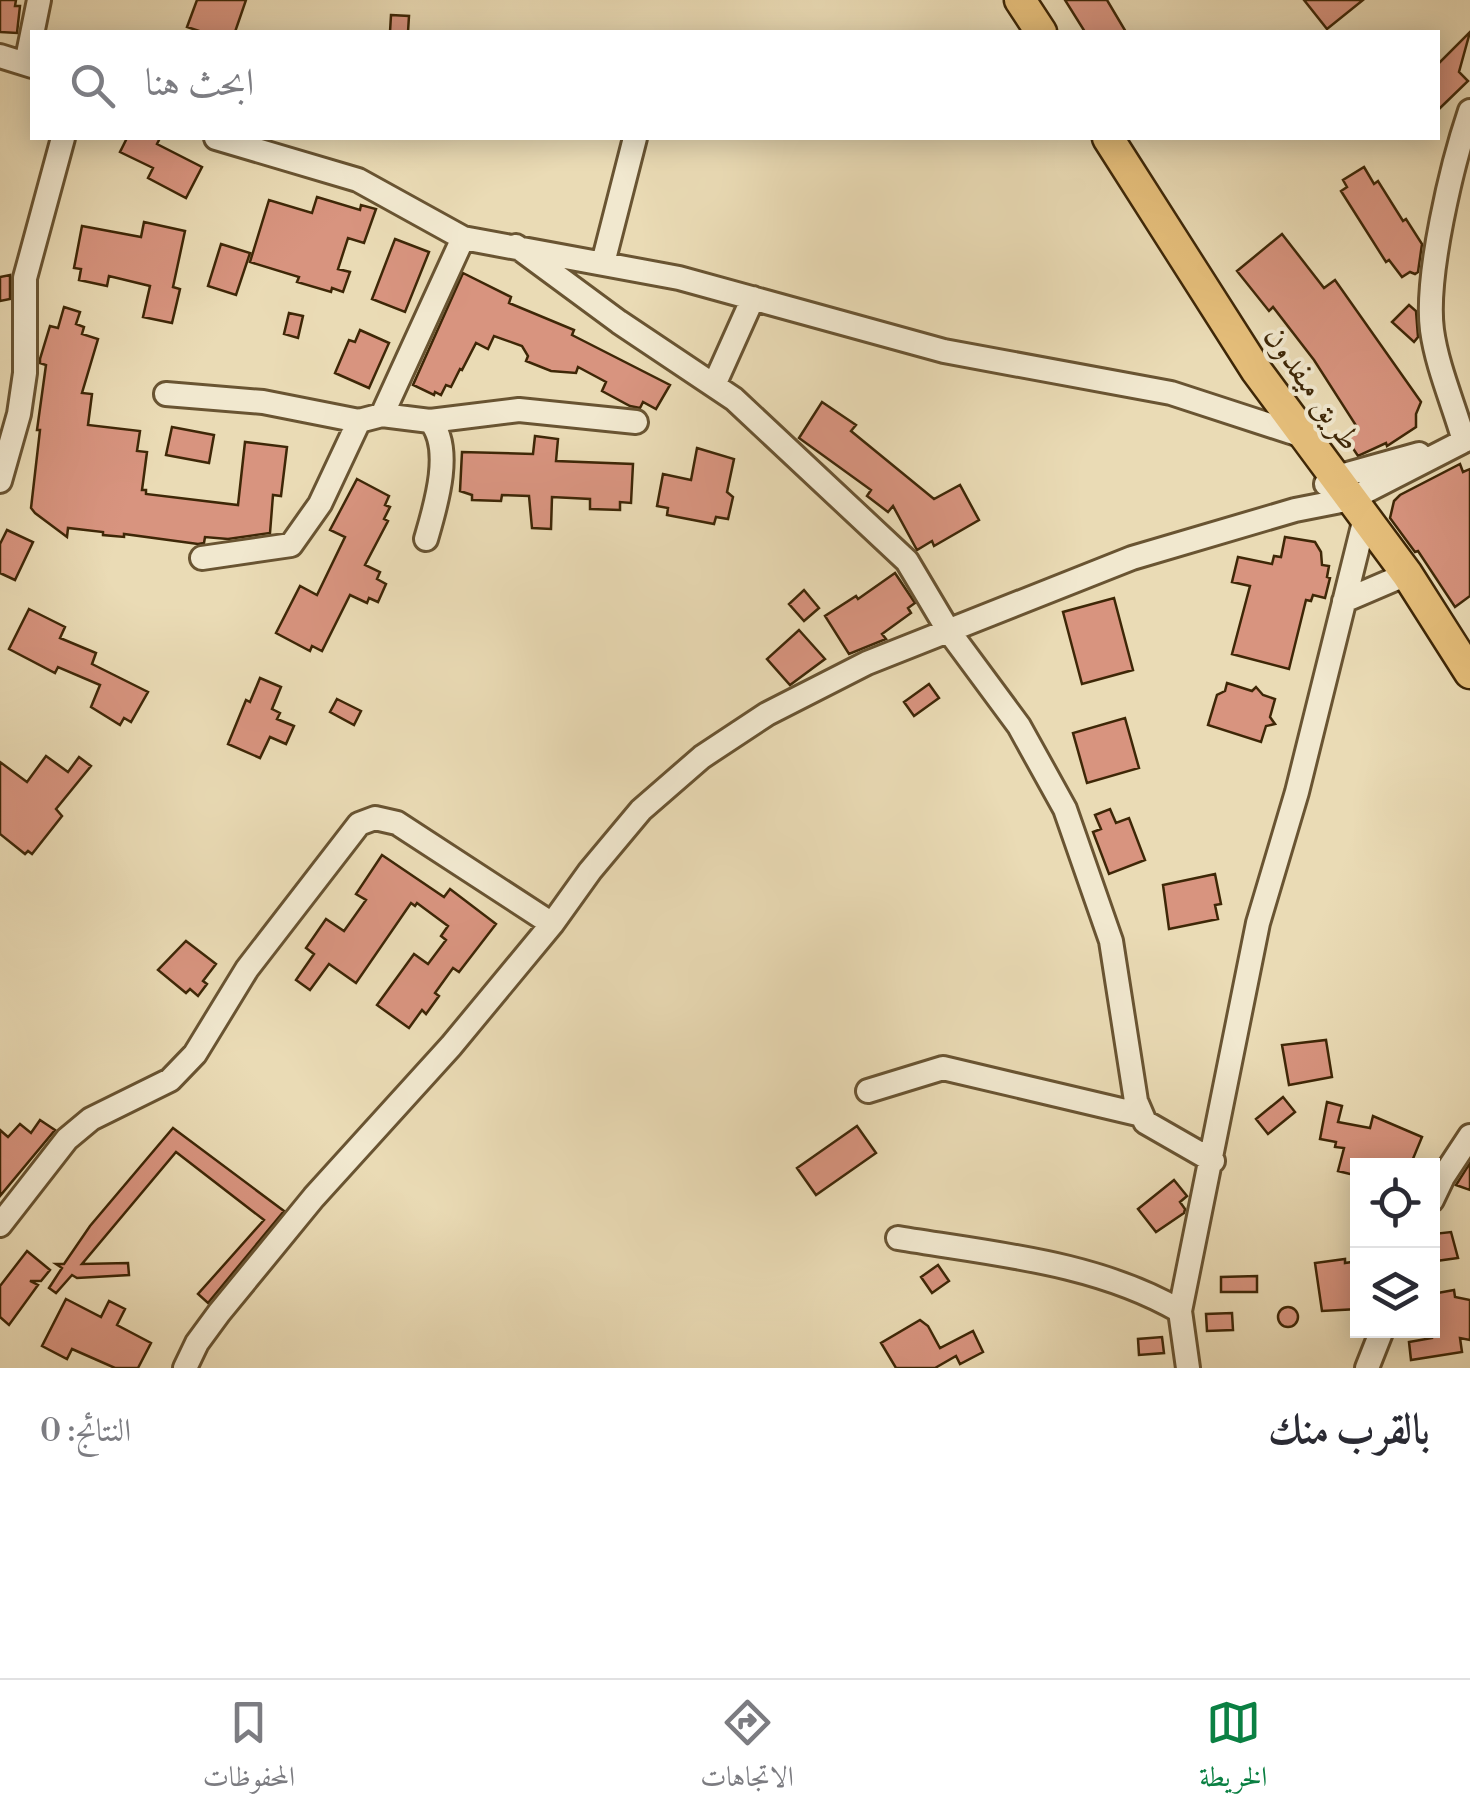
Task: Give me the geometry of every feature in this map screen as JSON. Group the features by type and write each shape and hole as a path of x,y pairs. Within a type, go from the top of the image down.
{"main road":[{"path":"1020,0 1039,30"},
{"name":"طريق ميفدون","path":"1109,140 1256,370 1407,574 1470,673"}],"street":[{"path":"34,30 39,0"},
{"path":"0,56 29,65"},
{"path":"185,1368 219,1313 302,1211 451,1046 642,810 702,757 766,714 866,663 1132,558 1295,510 1350,498 1467,440 1432,333 1430,301 1460,142 1470,112"},
{"path":"0,480 25,373 13,312 62,140"},
{"path":"223,140 358,180 463,238 679,278 944,351 1132,384 1303,436"},
{"path":"603,263 634,140"},
{"path":"202,558 291,545 371,418 463,238"},
{"path":"516,246 619,322 734,399 907,561 948,630 1019,726 1065,809 1110,941 1136,1101 1145,1122 1212,1162"},
{"path":"714,385 753,298"},
{"path":"1212,406 1241,406 1248,399 1256,370"},
{"path":"166,394 263,402 371,418 430,421 518,410 636,422"},
{"path":"426,539 440,484 441,448 437,430 430,421"},
{"path":"1188,1368 1180,1310 1258,923 1297,792 1344,600 1350,498"},
{"path":"1344,600 1407,574"},
{"path":"0,1225 67,1139 92,1120 170,1080 195,1054 246,969 359,824 374,818 397,823 552,924"},
{"path":"868,1091 930,1069 944,1068 1142,1115"},
{"path":"1440,1187 1470,1136"},
{"path":"898,1238 1109,1277 1180,1310"},
{"path":"1368,1368 1379,1338"}],"building":[{"path":"0,0 16,0 15,6 20,6 17,33 0,32"},
{"path":"197,0 246,0 236,30 187,27"},
{"path":"1065,0 1107,0 1125,30 1084,30"},
{"path":"1304,0 1363,0 1327,29"},
{"path":"391,15 409,16 408,30 390,30"},
{"path":"1470,32 1459,72 1468,81 1440,108 1440,62"},
{"path":"126,140 159,140 157,144 202,167 186,198 148,178 153,168 120,152"},
{"path":"1364,167 1422,244 1415,274 1410,272 1402,277 1389,260 1386,262 1341,191 1347,187 1343,180"},
{"path":"317,197 360,210 361,205 376,209 364,243 348,238 338,269 350,272 343,292 297,282 299,277 250,262 269,200 312,213"},
{"path":"144,222 185,231 173,287 180,289 172,323 143,317 150,286 109,276 107,286 79,280 81,269 74,268 82,226 141,237"},
{"path":"1282,234 1324,288 1335,280 1421,402 1416,427 1387,446 1386,443 1358,456 1344,435 1357,427 1314,360 1273,307 1269,311 1237,271"},
{"path":"395,239 429,252 405,312 372,299"},
{"path":"221,244 250,253 236,295 208,286"},
{"path":"463,273 511,297 509,303 574,330 572,335 670,385 656,409 643,402 640,408 630,406 602,391 606,382 578,367 576,373 551,371 526,361 528,356 522,346 494,336 488,349 476,343 451,387 446,385 441,395 413,385"},
{"path":"10,275 10,299 0,301 0,277"},
{"path":"1409,305 1416,311 1418,337 1414,342 1392,322"},
{"path":"64,307 80,312 76,324 84,327 82,334 98,339 82,393 92,394 88,425 140,431 137,451 147,452 142,490 146,494 238,505 245,442 287,447 281,496 273,495 270,533 228,539 205,537 204,543 198,544 68,528 67,537 35,513 31,508 46,365 40,359 50,326 58,328"},
{"path":"289,313 303,316 298,338 284,334"},
{"path":"360,330 389,343 369,388 335,373 349,340 355,342"},
{"path":"822,402 856,425 851,431 934,499 960,485 979,520 934,546 932,541 917,550 893,506 888,512 867,496 871,490 799,438"},
{"path":"172,427 214,435 209,463 166,455"},
{"path":"535,436 558,439 556,461 633,464 631,503 620,502 620,510 590,509 590,499 552,497 551,529 532,528 529,496 502,495 501,501 472,500 472,495 460,491 462,452 533,454"},
{"path":"697,448 734,459 727,492 733,497 728,519 716,517 714,524 667,515 668,508 657,506 663,474 691,480"},
{"path":"1460,464 1463,472 1470,469 1470,596 1455,607 1418,551 1390,518 1394,501 1400,495"},
{"path":"357,479 389,496 385,505 390,507 384,519 388,521 365,565 380,572 377,579 386,584 378,602 369,598 367,603 350,595 322,651 312,646 310,651 276,633 300,586 317,595 345,537 330,530"},
{"path":"7,530 33,542 15,580 0,573 0,544"},
{"path":"1285,537 1315,542 1322,565 1329,566 1330,578 1325,598 1313,595 1311,601 1306,600 1289,669 1232,654 1250,586 1232,582 1238,557 1272,564 1274,556 1281,557"},
{"path":"895,573 915,603 908,608 911,613 882,634 886,639 849,654 825,616"},
{"path":"804,590 819,608 804,621 789,604"},
{"path":"1114,598 1133,670 1082,684 1063,612"},
{"path":"29,609 65,627 60,638 96,653 92,664 148,692 131,722 124,718 120,725 91,707 100,685 58,667 55,673 9,649"},
{"path":"799,630 825,659 790,685 767,659"},
{"path":"260,678 281,687 272,709 280,713 277,719 294,726 286,744 270,737 260,758 228,744"},
{"path":"1227,683 1252,691 1256,687 1263,695 1275,699 1270,717 1275,724 1266,726 1261,742 1208,725 1217,695 1225,691"},
{"path":"929,684 939,698 914,716 904,702"},
{"path":"337,699 361,711 354,725 330,712"},
{"path":"1125,718 1139,768 1087,783 1073,733"},
{"path":"46,756 68,772 79,757 91,766 56,809 62,816 32,854 25,854 0,834 0,762 27,782"},
{"path":"1110,809 1116,823 1129,818 1145,860 1109,874 1093,832 1101,829 1095,815"},
{"path":"382,855 444,897 450,889 496,924 459,972 453,968 426,1014 422,1010 409,1028 377,1005 414,954 428,964 446,940 441,936 448,926 417,903 411,903 356,983 329,964 310,990 296,980 314,954 306,948 326,919 344,931 366,900 356,894"},
{"path":"1215,874 1221,904 1215,905 1218,919 1169,929 1163,885"},
{"path":"186,941 216,964 198,996 190,989 186,993 158,970"},
{"path":"1326,1040 1332,1077 1289,1085 1282,1045"},
{"path":"1283,1097 1295,1112 1268,1134 1256,1119"},
{"path":"1327,1102 1342,1106 1338,1122 1370,1128 1373,1116 1422,1137 1413,1158 1350,1158 1350,1174 1338,1171 1344,1148 1320,1139"},
{"path":"40,1120 55,1130 0,1196 0,1130 8,1137 20,1124 31,1133"},
{"path":"857,1126 876,1153 816,1195 797,1168"},
{"path":"173,1128 284,1211 208,1303 198,1294 264,1220 176,1152 82,1264 128,1263 129,1275 72,1275 56,1293 49,1288 62,1268 56,1264 64,1264 90,1226"},
{"path":"1470,1163 1470,1190 1456,1185"},
{"path":"1174,1180 1187,1196 1180,1202 1184,1213 1156,1232 1138,1209"},
{"path":"1451,1232 1458,1258 1440,1260 1440,1233"},
{"path":"27,1251 50,1270 41,1281 30,1281 38,1285 9,1325 0,1317 0,1286"},
{"path":"1345,1259 1345,1263 1350,1262 1350,1309 1322,1311 1315,1263"},
{"path":"938,1265 949,1281 932,1293 921,1277"},
{"path":"1257,1276 1257,1292 1221,1292 1221,1277"},
{"path":"1454,1290 1455,1297 1470,1300 1470,1340 1460,1338 1462,1352 1411,1360 1409,1342 1440,1338 1440,1293"},
{"path":"66,1299 101,1317 109,1301 125,1309 117,1325 151,1343 138,1368 115,1368 72,1349 67,1359 42,1346"},
{"path":"1288,1307 1298,1317 1288,1327 1278,1317"},
{"path":"1232,1313 1233,1330 1207,1331 1206,1314"},
{"path":"920,1320 928,1326 940,1348 973,1331 983,1352 960,1364 956,1356 935,1368 896,1368 881,1343"},
{"path":"1162,1337 1164,1353 1139,1355 1138,1339"}]}
